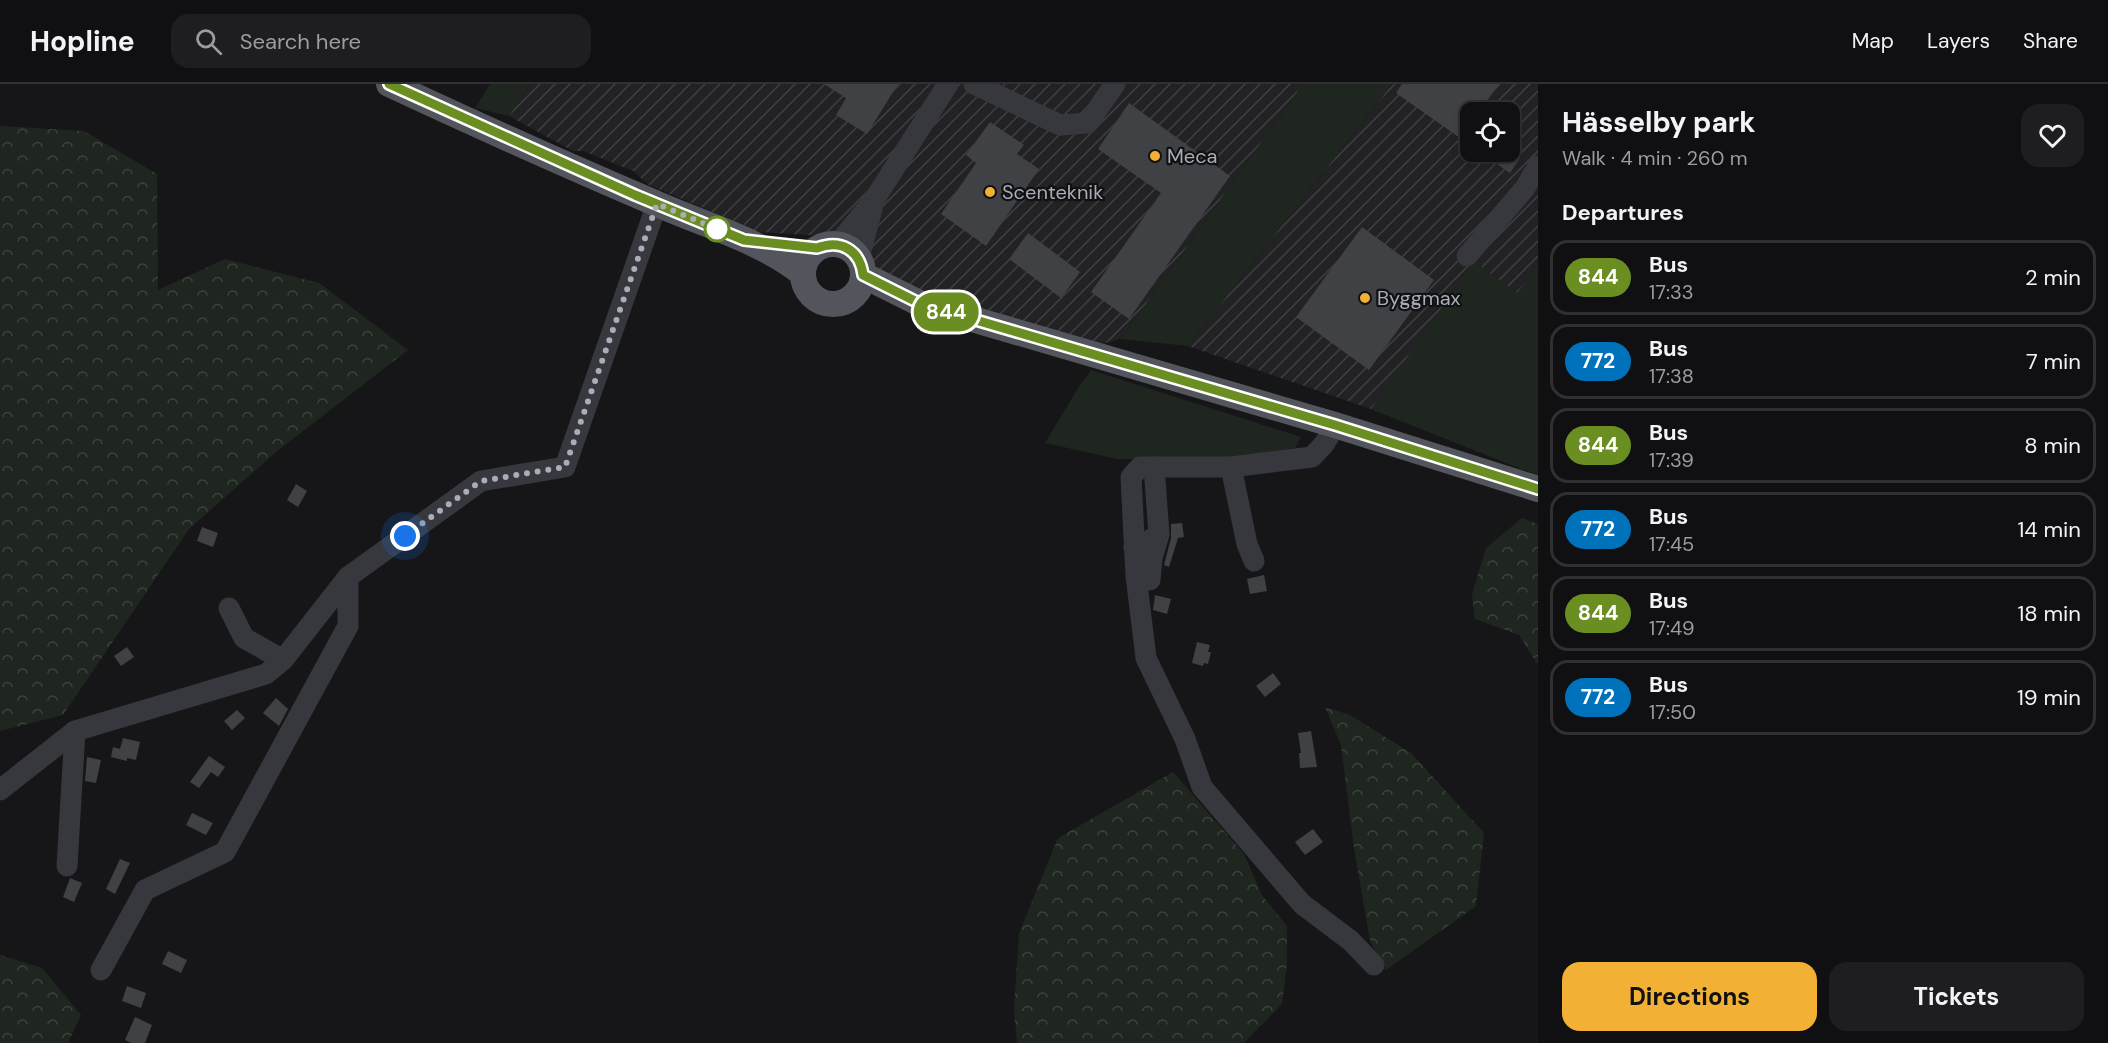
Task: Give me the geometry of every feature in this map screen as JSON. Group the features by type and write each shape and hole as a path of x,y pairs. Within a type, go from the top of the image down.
{"main road":[{"path":"389,84 657,204 744,240 790,263 802,273"},
{"path":"744,240 846,246 861,266 921,304"},
{"path":"827,246 807,258 802,273 809,292 817,300 826,304 847,301 921,304 1335,425 1538,489"},
{"path":"847,301 861,285 861,266"}],"street":[{"path":"827,246 874,200 948,84"},
{"path":"974,84 1060,125 1088,123 1115,84"},
{"path":"1467,256 1525,188 1538,166"},
{"path":"861,266 874,200"},
{"path":"0,790 75,731 266,674 283,660 348,577 481,481 565,467 657,204"},
{"path":"1335,425 1325,443 1312,457 1231,467 1140,467 1131,477 1136,576 1146,658 1185,739 1202,787 1302,904 1351,941 1374,965"},
{"path":"1150,580 1152,558 1159,534 1154,467"},
{"path":"1231,467 1254,561"},
{"path":"1134,547 1146,543 1159,534"},
{"path":"101,970 145,890 225,852 348,626 348,577"},
{"path":"229,608 244,638 283,660"},
{"path":"68,866 75,731"}],"shaded area":[{"path":"529,84 1303,84 1121,339 1089,347 887,280 855,238 760,232 649,185 633,171 583,151 573,151 509,116"},
{"path":"1392,84 1538,84 1538,458 1529,472 1371,409 1188,346"}],"green space":[{"path":"490,84 530,84 509,116 475,108"},
{"path":"1303,84 1392,84 1188,346 1121,339"},
{"path":"0,126 84,131 157,174 158,290 225,259 319,283 408,350 276,452 189,529 63,715 0,731"},
{"path":"1474,261 1517,293 1538,266 1538,475 1371,409"},
{"path":"1091,370 1301,437 1295,448 1229,459 1117,459 1045,443"},
{"path":"1522,518 1538,524 1538,665 1519,635 1475,619 1472,594 1486,548"},
{"path":"1325,707 1350,715 1411,753 1484,833 1476,906 1386,970 1370,941 1354,848 1341,745"},
{"path":"1173,772 1244,854 1262,895 1287,926 1287,964 1282,1004 1244,1043 1017,1043 1014,1009 1019,933 1058,838"},
{"path":"0,955 42,968 81,1015 68,1043 0,1043"}],"building":[{"path":"824,84 898,84 867,134 836,115 846,98"},
{"path":"1402,84 1499,84 1486,102 1460,102 1460,138 1396,93"},
{"path":"1129,103 1230,176 1129,319 1091,292 1161,193 1098,149"},
{"name":"Scenteknik","path":"990,122 1024,145 1017,154 1039,169 986,246 941,214 976,163 966,155"},
{"path":"1494,162 1517,162 1510,173"},
{"name":"Byggmax","path":"1362,227 1434,280 1369,370 1296,317"},
{"path":"1028,233 1080,272 1061,298 1009,259"},
{"path":"296,484 307,491 298,507 287,500"},
{"path":"1182,523 1184,537 1178,538 1169,567 1164,565 1171,538 1171,524"},
{"path":"202,527 218,533 213,547 197,541"},
{"path":"1264,575 1267,591 1250,594 1247,579"},
{"path":"1155,595 1171,599 1167,614 1153,610"},
{"path":"1197,642 1210,645 1208,664 1204,663 1203,666 1192,663"},
{"path":"127,647 134,657 121,666 114,656"},
{"path":"1273,673 1281,684 1265,697 1256,686"},
{"path":"276,698 288,709 279,726 263,713"},
{"path":"237,710 245,718 232,730 224,721"},
{"path":"1311,731 1317,767 1300,768 1299,753 1301,753 1298,733"},
{"path":"123,738 140,742 136,760 127,758 127,761 111,757 113,747 120,749"},
{"path":"209,756 225,767 218,777 211,772 199,788 190,782"},
{"path":"87,757 101,760 96,783 85,781"},
{"path":"192,813 213,823 206,835 186,825"},
{"path":"1313,829 1323,842 1305,855 1295,842"},
{"path":"120,859 130,863 115,894 106,889"},
{"path":"70,878 82,883 74,902 63,897"},
{"path":"168,951 187,960 181,973 162,964"},
{"path":"127,986 146,993 141,1008 122,1001"},
{"path":"135,1017 152,1025 145,1043 131,1043 125,1040"}],"bus line":[{"name":"844","path":"389,84 635,195 744,240 817,248 827,244 846,246 859,258 863,275 921,304 1335,425 1538,489"}],"place":[{"name":"Meca","path":"1155,156"},
{"name":"Scenteknik","path":"990,192"},
{"name":"Byggmax","path":"1365,298"}],"route":[{"path":"405,536 481,481 565,467 657,204 722,231 717,229"}]}
